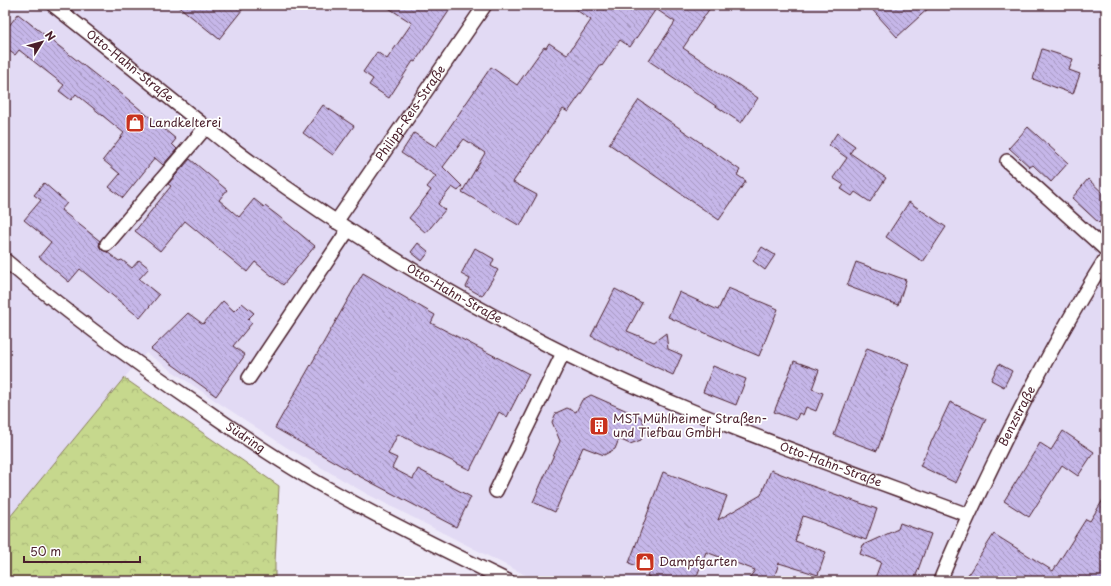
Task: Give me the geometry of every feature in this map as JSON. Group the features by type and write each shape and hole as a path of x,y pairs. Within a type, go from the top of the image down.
{"street":[{"name":"Otto-Hahn-Straße","path":"53,5 243,156 336,222 375,247 499,320 610,376 697,414 968,515"},
{"name":"Philipp-Reis-Straße","path":"336,222 485,5"},
{"path":"107,244 206,127"},
{"path":"1007,161 1106,250"},
{"path":"249,378 348,230"},
{"name":"Benzstraße","path":"940,581 968,515 1024,404 1072,313 1106,258"},
{"name":"Südring","path":"5,260 62,307 145,369 267,452 377,515 508,581"},
{"path":"496,491 563,353"}],"shaded area":[{"path":"5,5 1106,5 1106,581 537,581 367,494 286,447 146,353 5,523"}],"green space":[{"path":"124,378 279,486 275,581 5,581 5,523"}],"building":[{"path":"177,5 246,5 219,39"},
{"path":"384,5 453,5 415,62 413,61 389,98 369,85 373,79 363,72 377,52 387,59 412,23"},
{"path":"569,5 712,5 683,48 758,98 741,123 649,61 675,22 656,9 630,47 620,40 568,112 563,109 513,182 537,195 520,226 462,192 485,153 464,139 443,167 462,186 458,191 452,187 438,204 445,210 426,233 409,218 431,190 427,187 436,176 401,153 414,133 436,147 491,67 517,85 544,47 546,48 549,43 567,55 591,20"},
{"path":"868,5 932,5 897,37"},
{"path":"18,14 111,87 112,86 176,139 172,144 177,149 163,165 155,158 123,198 109,187 120,174 103,160 124,133 76,94 71,100 59,91 64,85 19,50 15,55 5,48 5,31"},
{"path":"1042,49 1073,59 1069,70 1080,74 1073,94 1033,79"},
{"path":"639,100 740,170 737,175 746,181 719,220 609,144"},
{"path":"323,105 354,126 333,155 303,133"},
{"path":"1028,127 1068,163 1051,182 1033,165 1030,167 1009,148"},
{"path":"837,133 855,146 850,153 886,178 870,202 855,192 852,196 841,189 844,185 833,178 847,158 829,145"},
{"path":"190,159 227,190 219,200 239,217 254,199 277,215 315,246 283,285 255,262 247,272 185,221 160,251 135,231 171,186 168,184"},
{"path":"1088,179 1106,196 1106,213 1099,223 1072,198"},
{"path":"44,183 67,203 61,210 100,241 99,246 102,250 119,261 122,260 132,268 139,260 149,268 139,279 159,295 140,318 80,269 69,282 39,257 51,242 24,220 41,200 34,195"},
{"path":"909,202 946,227 923,262 886,237"},
{"path":"418,243 429,252 422,261 411,252"},
{"path":"762,247 775,255 765,270 753,261"},
{"path":"475,248 494,259 491,266 498,270 482,296 466,287 470,279 461,274"},
{"path":"856,262 906,280 898,305 847,286"},
{"path":"363,273 435,315 431,323 529,374 507,417 499,412 470,470 398,434 388,454 397,458 392,468 413,479 418,469 471,497 456,527 359,476 275,428"},
{"path":"728,288 778,309 759,356 668,317 679,292 718,310"},
{"path":"615,289 642,303 627,331 654,342 666,333 668,349 682,355 673,375 591,336"},
{"path":"223,301 234,311 242,303 254,313 248,319 252,323 233,346 245,355 216,396 151,349 188,313 203,324"},
{"path":"867,348 909,364 877,451 834,435"},
{"path":"794,361 819,370 812,389 823,393 816,411 806,407 803,415 799,413 796,420 774,412"},
{"path":"999,364 1012,371 1004,387 991,380"},
{"path":"713,366 746,379 736,405 703,392"},
{"name":"MST Mühlheimer Straßen- und Tiefbau GmbH","path":"591,395 641,417 646,429 641,440 630,444 619,439 615,449 604,455 583,447 555,512 533,502 560,441 552,422 556,413 567,408 576,412 582,400"},
{"path":"950,402 986,419 956,483 920,466"},
{"path":"1063,431 1094,452 1078,476 1062,465 1029,517 1004,501 1040,443 1051,450"},
{"path":"771,470 877,509 866,540 803,516 795,541 826,552 818,575 779,563 773,581 747,581 755,570 706,552 695,581 659,581 647,576 649,571 629,563 663,472 727,496 718,520 761,495"},
{"path":"1106,495 1106,581 964,581 994,534 1053,571 1086,519 1090,521"},
{"path":"900,523 931,534 914,581 874,581 881,562 860,554 863,545 898,529"}],"place":[{"name":"Landkelterei","path":"135,123"},
{"name":"MST Mühlheimer Straßen- und Tiefbau GmbH","path":"599,426"},
{"name":"Dampfgarten","path":"645,562"}]}
